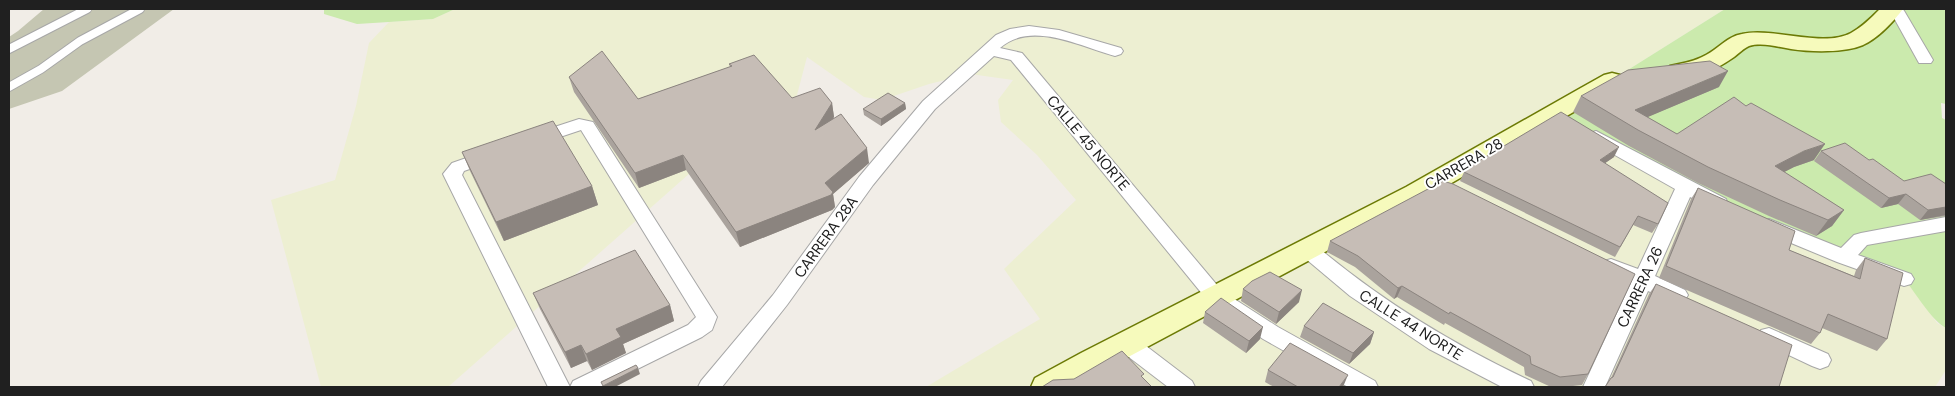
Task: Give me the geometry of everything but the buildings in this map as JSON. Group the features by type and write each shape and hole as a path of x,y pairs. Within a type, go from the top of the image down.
{"street":[{"path":"1894,9 1925,60"},
{"name":"CARRERA 28","path":"1059,385 1125,342 1307,248 1448,185 1568,119 1615,78 1693,70 1714,60 1743,40 1764,38 1822,45 1854,40 1872,29 1894,9"},
{"path":"984,55 1005,36 1028,31 1071,36 1115,51"},
{"name":"CALLE 45 NORTE","path":"984,55 992,51 1016,56 1215,296 1236,312 1366,387"},
{"name":"CARRERA 28A","path":"709,387 780,300 866,182 929,105 984,55"},
{"path":"1568,119 1650,169 1737,212"},
{"path":"559,387 452,171 458,167 580,124 587,126 707,317 705,324 695,331 581,387"},
{"name":"CARRERA 26","path":"1594,387 1686,186"},
{"path":"1755,220 1844,257 1904,279"},
{"path":"1844,257 1861,240 1946,224"},
{"name":"CALLE 44 NORTE","path":"1307,248 1369,301 1407,326 1448,351 1523,387"},
{"path":"1591,257 1699,304"},
{"path":"1751,328 1820,360"},
{"path":"1125,342 1184,387"}],"lane":[{"path":"9,49 87,9"},
{"path":"9,87 41,69 80,41 140,9"}],"shaded area":[{"path":"44,9 174,9 62,91 9,109 9,37"},
{"path":"455,9 1725,9 1615,78 1904,279 1937,323 1946,328 1946,370 1935,387 926,387 1040,319 1004,269 1076,200 1037,155 1001,122 998,100 1013,80 970,74 929,84 882,100 864,97 807,57 793,110 733,135 448,387 321,387 271,200 335,180 356,106 369,43 389,22 433,19"}],"green space":[{"path":"324,9 455,9 433,19 357,24 324,14"},
{"path":"1725,9 1943,9 1946,11 1946,104 1941,103 1942,118 1946,120 1946,328 1929,313 1904,279 1650,169 1555,110 1615,78"}]}
